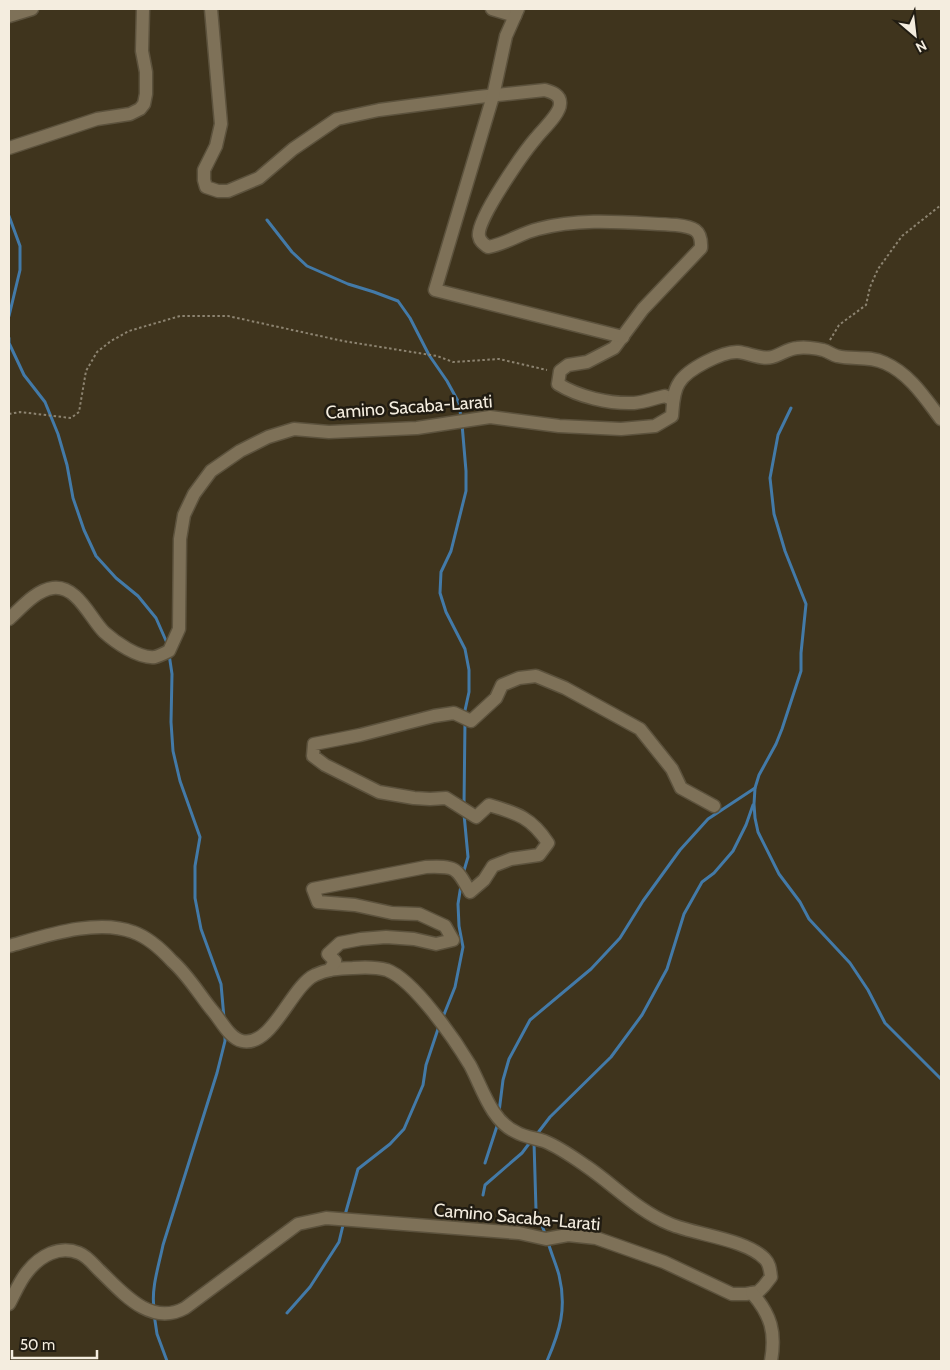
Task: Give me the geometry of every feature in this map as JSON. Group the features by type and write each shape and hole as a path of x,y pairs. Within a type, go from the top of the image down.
{"street":[{"path":"9,16 32,9"},
{"path":"9,148 96,119 130,114 140,109 144,104 146,94 146,72 142,52 143,9"},
{"path":"211,9 221,124 216,146 204,170 204,180 206,187 218,191 228,191 259,178 293,149 336,120 379,110 545,90 553,92 559,98 560,103 557,112 534,140 486,214 479,230 479,236 482,243 488,247 498,245 539,228 590,221 676,225 690,227 698,232 701,238 701,248 643,309 614,348 587,362 568,365 560,371 558,384 571,392 615,402 636,403 665,396 673,400"},
{"path":"492,9 516,13 506,36 493,96 435,290 623,337"},
{"name":"Camino Sacaba-Larati","path":"9,619 38,593 54,588 68,591 78,599 104,631 141,656 155,657 169,651 179,629 180,539 184,515 194,494 211,471 240,451 268,437 294,429 329,432 417,428 490,417 559,426 621,429 655,426 672,416 673,400 679,383 690,372 716,358 736,352 760,357 772,357 797,347 823,350 837,356 866,357 884,363 912,382 941,419"},
{"path":"330,970 335,961 328,954 340,943 386,937 414,938 436,944 453,940 446,926 419,914 392,913 355,904 318,902 313,889 418,868 445,866 458,871 470,892 484,880 493,866 511,858 539,855 548,843 538,828 513,812 489,805 476,817 446,798 430,800 379,792 325,765 313,756 314,744 454,713 471,721 496,698 502,685 519,678 536,676 565,688 640,729 672,770 681,788 714,806"},
{"path":"9,946 59,933 94,927 119,928 134,932 153,944 173,961 220,1018 228,1032 240,1041 251,1041 268,1030 302,984 314,975 330,970 366,967 388,970 406,982 435,1015 470,1065 496,1113 505,1125 516,1132 546,1142 564,1152 612,1184 650,1215 692,1232 743,1244 756,1252 767,1260 771,1277 758,1292 752,1293"},
{"name":"Camino Sacaba-Larati","path":"9,1304 28,1271 43,1257 57,1250 78,1252 87,1258 124,1294 150,1312 175,1314 298,1224 326,1218 519,1233 546,1239 568,1235 596,1238 664,1262 732,1294 752,1293"},
{"path":"752,1293 762,1305 770,1321 773,1341 771,1361"}],"path":[{"path":"823,350 839,325 866,305 870,287 878,269 902,236 941,206"},
{"path":"9,414 20,412 71,418 79,412 86,372 96,352 129,331 180,316 228,316 343,341 437,356 453,362 499,359 542,369 560,371"}],"waterway":[{"path":"9,216 20,246 20,270 9,316"},
{"path":"267,220 292,252 307,266 348,284 398,301 410,318 429,355 459,403 461,418"},
{"path":"9,338 9,343 24,375 45,402 58,434 67,465 73,498 84,530 96,556 116,578 138,596 156,618 167,643"},
{"path":"791,408 778,435 770,478 774,514 785,551 806,604 801,671 782,729 759,775 755,788 754,804 758,832 779,874 800,902 809,919 850,963 868,990 885,1023 941,1079"},
{"path":"462,424 466,491 451,551 441,572 440,593 446,612 465,649 469,670 469,692 464,715"},
{"path":"169,654 172,674 171,722 173,751 180,781 200,837 195,866 195,898 201,929 221,984 224,1018"},
{"path":"464,805 465,721"},
{"path":"499,1112 503,1080 509,1059 530,1020 591,969 620,938 643,901 680,850 708,819 755,788"},
{"path":"537,1134 550,1117 611,1057 642,1015 667,969 684,914 702,882 714,873 733,851 746,825 753,805"},
{"path":"463,874 468,857 464,814"},
{"path":"443,1017 455,987 463,947 459,926 458,904 461,885"},
{"path":"345,1215 358,1169 390,1144 404,1129 423,1085 426,1065 439,1026"},
{"path":"154,1308 154,1285 163,1245 217,1073 225,1034"},
{"path":"485,1163 498,1123"},
{"path":"483,1195 485,1185 522,1153 531,1141"},
{"path":"534,1142 536,1210 546,1236"},
{"path":"287,1313 310,1287 339,1242 344,1221"},
{"path":"547,1361 559,1329 562,1309 559,1275 548,1242"},
{"path":"154,1314 157,1334 167,1361"}]}
